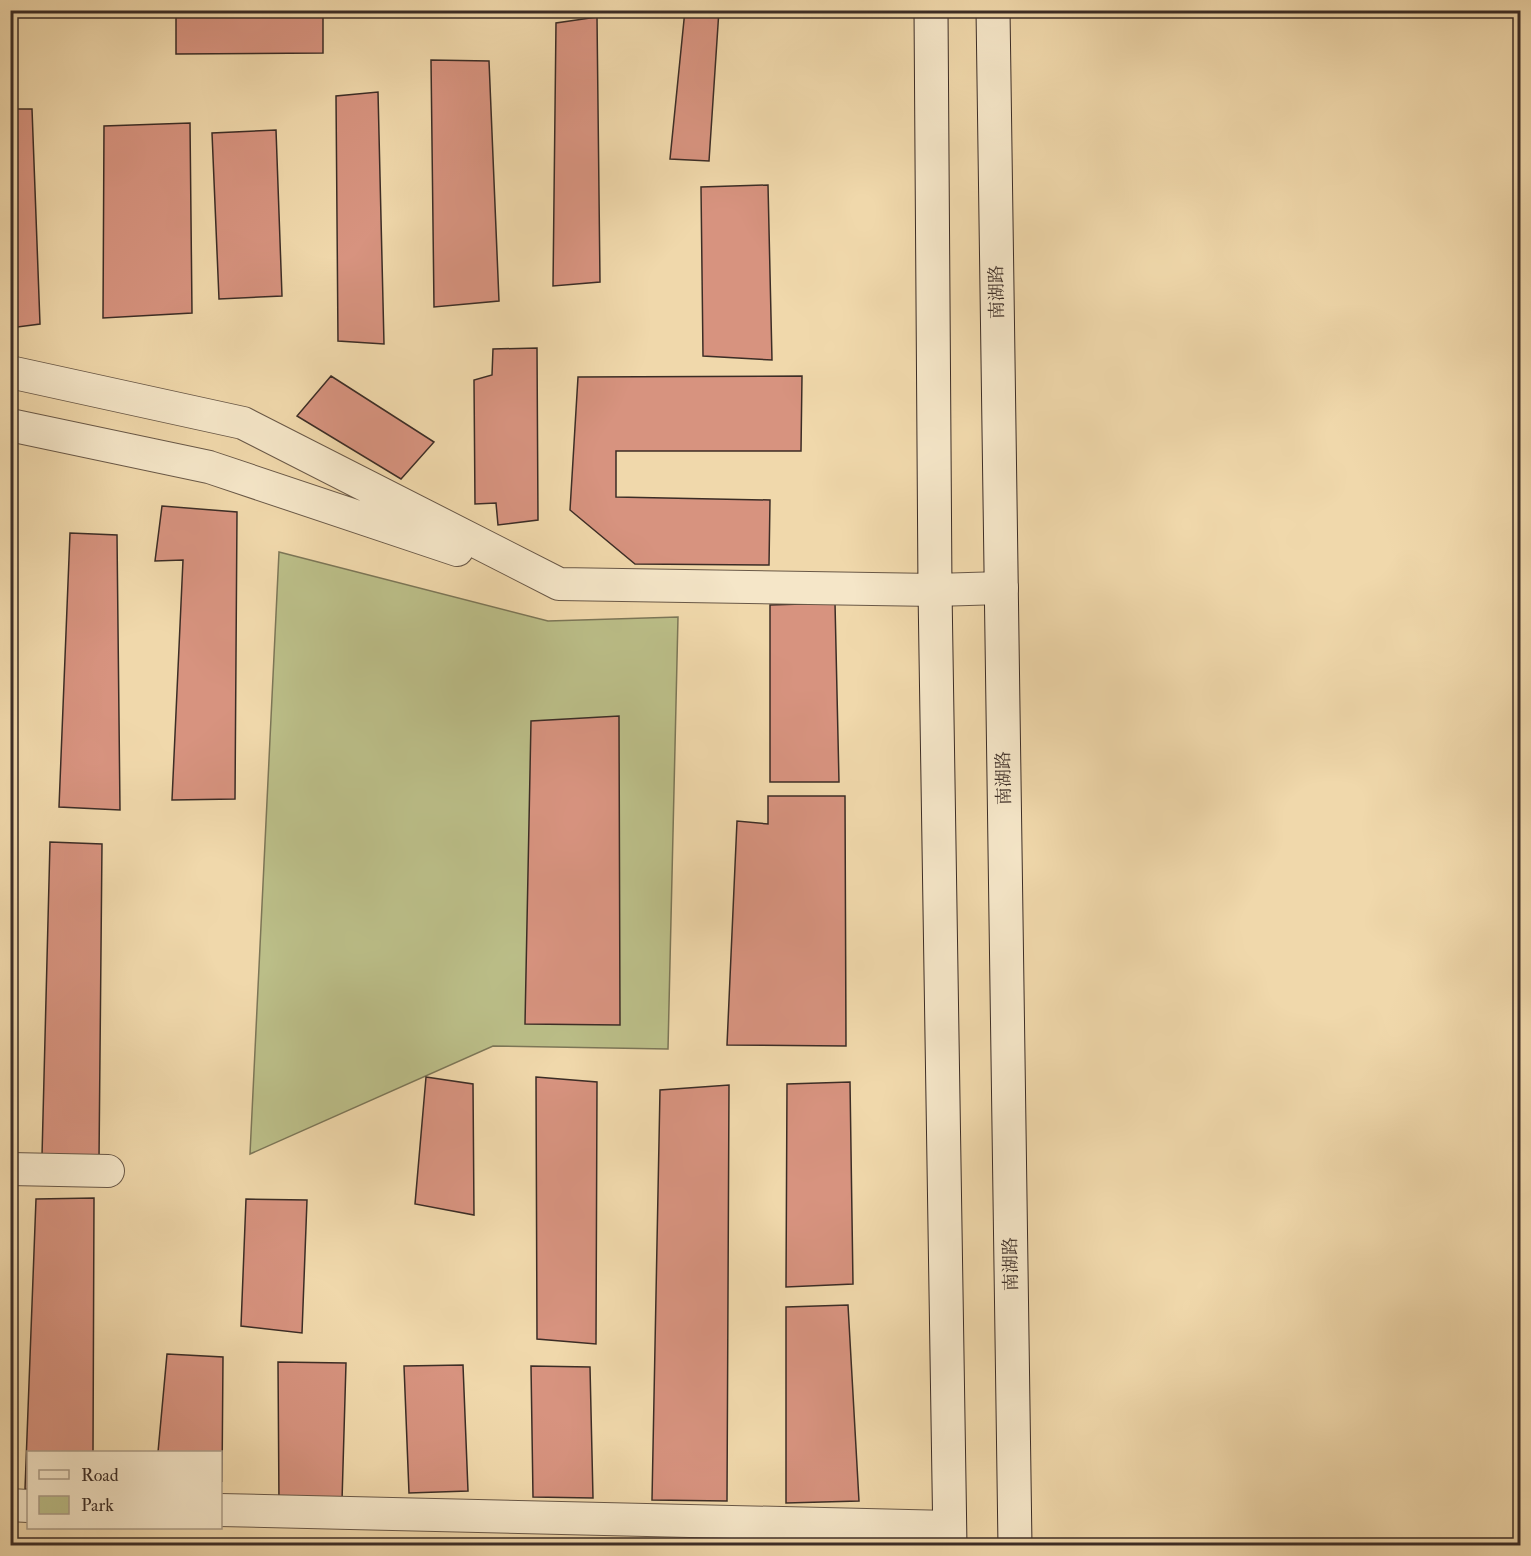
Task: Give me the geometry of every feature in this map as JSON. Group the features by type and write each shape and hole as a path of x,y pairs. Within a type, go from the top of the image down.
{"main road":[{"path":"931,10 935,590 950,1536"},
{"name":"南湖路","path":"993,10 1015,1545"}],"street":[{"path":"10,372 243,423 559,584"},
{"path":"10,425 209,467 559,584 935,590 1002,588"},
{"path":"10,1169 108,1171"},
{"path":"10,1505 27,1506"},
{"path":"222,1510 950,1536"}],"green space":[{"path":"279,552 548,621 678,617 668,1049 493,1046 250,1154"}],"building":[{"path":"176,10 323,10 323,53 176,54"},
{"path":"685,10 719,10 709,161 670,159"},
{"path":"597,17 600,282 553,286 556,23"},
{"path":"431,60 489,61 499,301 434,307"},
{"path":"378,92 384,344 338,341 336,96"},
{"path":"10,109 32,109 40,324 10,328"},
{"path":"190,123 192,313 103,318 104,126"},
{"path":"276,130 282,296 219,299 212,133"},
{"path":"768,185 772,360 703,356 701,187"},
{"path":"537,348 538,520 498,525 496,503 475,504 474,380 492,375 493,349"},
{"path":"331,376 434,442 401,479 297,416"},
{"path":"802,376 801,451 616,451 616,497 770,500 769,565 635,564 570,510 578,377"},
{"path":"162,506 237,512 235,799 172,800 183,560 155,561"},
{"path":"70,533 117,535 120,810 59,807"},
{"path":"835,603 839,782 770,782 770,605"},
{"path":"619,716 620,1025 525,1024 531,721"},
{"path":"768,796 845,796 846,1046 727,1045 737,821 768,824"},
{"path":"50,842 102,844 99,1160 42,1156"},
{"path":"426,1077 473,1084 474,1215 415,1204"},
{"path":"536,1077 597,1082 596,1344 537,1339"},
{"path":"850,1082 853,1284 786,1287 787,1084"},
{"path":"729,1085 727,1501 652,1500 660,1090"},
{"path":"94,1198 93,1451 27,1451 27,1489 25,1489 36,1199"},
{"path":"246,1199 307,1200 302,1333 241,1326"},
{"path":"848,1305 859,1501 786,1503 786,1307"},
{"path":"167,1354 223,1357 222,1482 222,1451 158,1451"},
{"path":"278,1362 346,1363 342,1501 279,1504"},
{"path":"463,1365 468,1491 409,1493 404,1366"},
{"path":"531,1366 590,1367 593,1498 533,1497"},
{"path":"530,1541 614,1545 614,1546 530,1546"}]}
